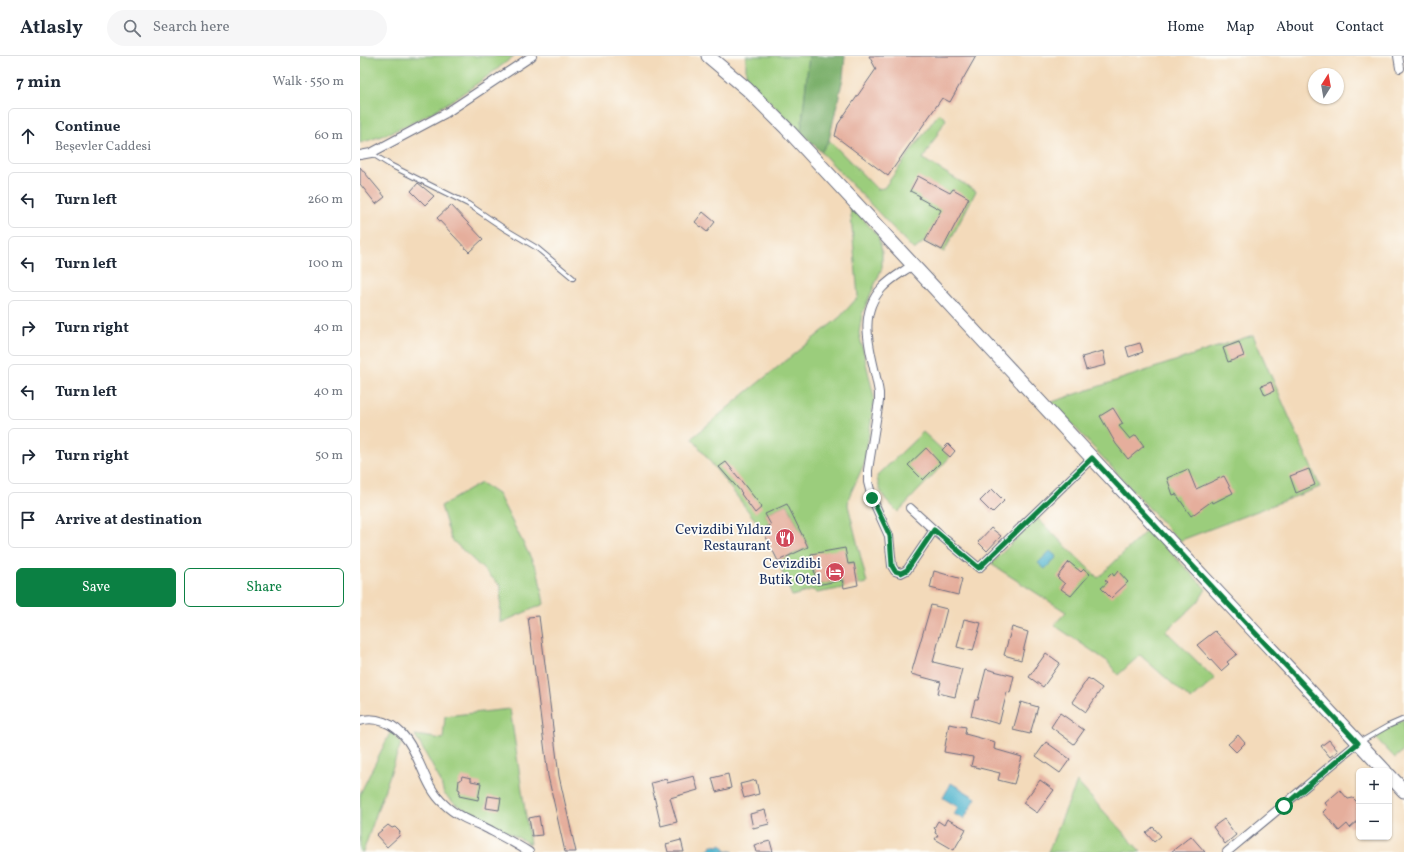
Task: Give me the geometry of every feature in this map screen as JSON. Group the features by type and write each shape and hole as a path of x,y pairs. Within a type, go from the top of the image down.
{"main road":[{"path":"708,56 747,89 786,128 1382,768"},
{"path":"1392,778 1404,791"}],"street":[{"path":"360,155 371,153 446,113 532,56"},
{"path":"1398,56 1400,68"},
{"path":"914,264 882,288 872,301 867,317 867,335 879,393 868,470 868,482 872,498 890,536 892,566 895,571 901,573 907,570 934,530"},
{"path":"910,508 979,568 1092,458"},
{"path":"360,721 372,719 379,720 396,729 404,736 413,749 432,790 443,804 460,816 511,841 529,852"},
{"path":"1227,852 1358,743"}],"lane":[{"path":"371,153 468,204 537,248 573,278"},
{"path":"1358,743 1404,719"}],"green space":[{"path":"360,56 514,56 479,83 422,118 402,128 360,143"},
{"path":"746,56 809,56 801,132 746,79"},
{"path":"809,56 845,56 843,78 829,140 821,152 801,132"},
{"path":"939,113 946,119 923,159 976,191 944,252 925,241 914,250 821,152 829,140 877,189 884,188"},
{"path":"850,204 878,236 882,251 882,268 862,314 859,333 874,397 864,464 849,497 848,505 867,583 858,585 853,563 848,564 811,555 817,585 842,580 844,588 817,593 813,590 792,596 778,561 808,547 787,504 765,514 771,525 762,529 692,438 840,317 858,297"},
{"path":"1253,335 1320,487 1179,541 1052,402"},
{"path":"923,432 950,457 898,512 883,496 879,487 877,476"},
{"path":"481,483 498,494 538,572 544,604 500,623 501,586 451,539 441,506"},
{"path":"1037,518 1098,578 1148,529 1206,589 1198,602 1166,631 1215,679 1191,700 1140,655 1118,675 1107,661 1054,625 1066,612 991,564"},
{"path":"510,709 530,844 455,804 444,794 440,780 415,735 443,739 445,716"},
{"path":"1404,719 1404,750 1395,758 1373,735"},
{"path":"391,731 401,743 363,852 360,852 360,794"},
{"path":"1077,782 1141,852 1048,852"}],"water":[{"path":"1050,551 1057,557 1045,569 1038,563"},
{"path":"951,783 976,798 964,819 954,814 958,807 943,798"},
{"path":"721,844 727,851 733,852 706,852 712,845 718,846"}],"building":[{"path":"869,56 976,56 950,102 942,98 888,176 835,136 838,124 876,69"},
{"path":"360,167 385,197 376,204 360,184"},
{"path":"918,176 950,193 953,189 969,198 942,250 925,241 941,210 919,198 920,196 910,191"},
{"path":"418,183 434,196 425,205 411,191"},
{"path":"451,205 483,239 469,252 437,218"},
{"path":"703,212 715,222 707,232 695,222"},
{"path":"1239,342 1244,356 1228,362 1223,348"},
{"path":"1140,343 1143,352 1129,357 1126,347"},
{"path":"1103,351 1106,365 1086,370 1082,357"},
{"path":"1271,382 1274,391 1265,395 1261,386"},
{"path":"1113,408 1123,424 1119,426 1130,439 1136,435 1144,446 1128,459 1116,444 1100,416"},
{"path":"948,444 955,451 950,457 942,450"},
{"path":"926,448 940,463 923,480 908,465"},
{"path":"726,462 762,507 755,513 741,494 742,493 719,467"},
{"path":"1188,469 1196,489 1224,476 1233,493 1213,503 1212,501 1191,516 1176,494 1173,495 1167,478"},
{"path":"1309,469 1315,485 1296,493 1290,476"},
{"path":"992,489 1004,501 992,513 980,501"},
{"name":"Cevizdibi Yıldız Restaurant","path":"787,504 808,547 778,561 762,529 771,525 765,514"},
{"path":"991,528 1001,536 987,551 978,542"},
{"name":"Cevizdibi Butik Otel","path":"845,548 848,564 854,563 858,585 844,588 842,580 817,585 811,554"},
{"path":"1069,562 1081,572 1084,569 1090,574 1071,596 1061,589 1065,584 1057,577"},
{"path":"934,571 962,579 958,595 930,588"},
{"path":"1118,571 1128,582 1111,598 1101,588 1108,582 1105,580 1112,573 1114,576"},
{"path":"931,605 947,609 933,662 962,669 955,697 938,693 941,682 911,674"},
{"path":"539,616 559,776 576,852 565,852 548,776 528,617"},
{"path":"964,619 981,623 973,651 957,647"},
{"path":"1012,627 1028,632 1021,660 1004,655"},
{"path":"1215,631 1237,654 1227,662 1229,664 1221,671 1197,645"},
{"path":"1046,653 1060,663 1043,687 1029,677"},
{"path":"986,669 1014,676 1010,693 1007,692 999,724 971,716 975,700 978,700"},
{"path":"1088,678 1102,688 1086,712 1072,702"},
{"path":"1021,702 1038,707 1030,734 1013,730"},
{"path":"1060,713 1084,730 1074,744 1051,727"},
{"path":"949,724 966,727 965,734 995,742 994,749 1022,757 1014,784 998,780 1000,773 971,766 973,757 944,752"},
{"path":"1238,735 1245,743 1236,752 1228,744"},
{"path":"1329,740 1338,751 1330,757 1321,746"},
{"path":"1046,742 1070,759 1060,773 1036,756"},
{"path":"728,774 731,788 716,792 712,778"},
{"path":"462,776 471,778 471,781 481,783 478,800 459,796 459,780 461,780"},
{"path":"694,776 698,790 670,798 677,822 661,826 651,783 666,779 667,783"},
{"path":"756,780 759,794 744,798 740,784"},
{"path":"1040,780 1054,790 1037,813 1023,803"},
{"path":"1340,790 1348,799 1353,798 1356,801 1356,823 1350,828 1347,824 1339,831 1323,812 1328,807 1325,803"},
{"path":"488,796 501,798 499,810 486,808"},
{"path":"765,810 769,824 753,828 750,814"},
{"path":"539,816 542,835 532,836 529,818"},
{"path":"947,819 966,829 954,850 935,839 938,835 935,833 936,830 934,828 938,821 944,825"},
{"path":"1224,819 1236,835 1225,844 1213,827"},
{"path":"388,825 392,828 395,827 400,832 399,836 387,847 376,835"},
{"path":"1153,827 1161,836 1154,842 1146,833"},
{"path":"1191,836 1205,852 1171,852"},
{"path":"681,840 684,852 668,852 666,844"},
{"path":"770,841 773,852 756,852 754,845"}],"place":[{"name":"Cevizdibi Yıldız Restaurant","path":"785,538"},
{"name":"Cevizdibi Butik Otel","path":"835,572"}],"route":[{"path":"872,498 890,536 892,566 895,571 901,573 907,570 934,530 979,568 1092,458 1358,743 1284,806"}]}
